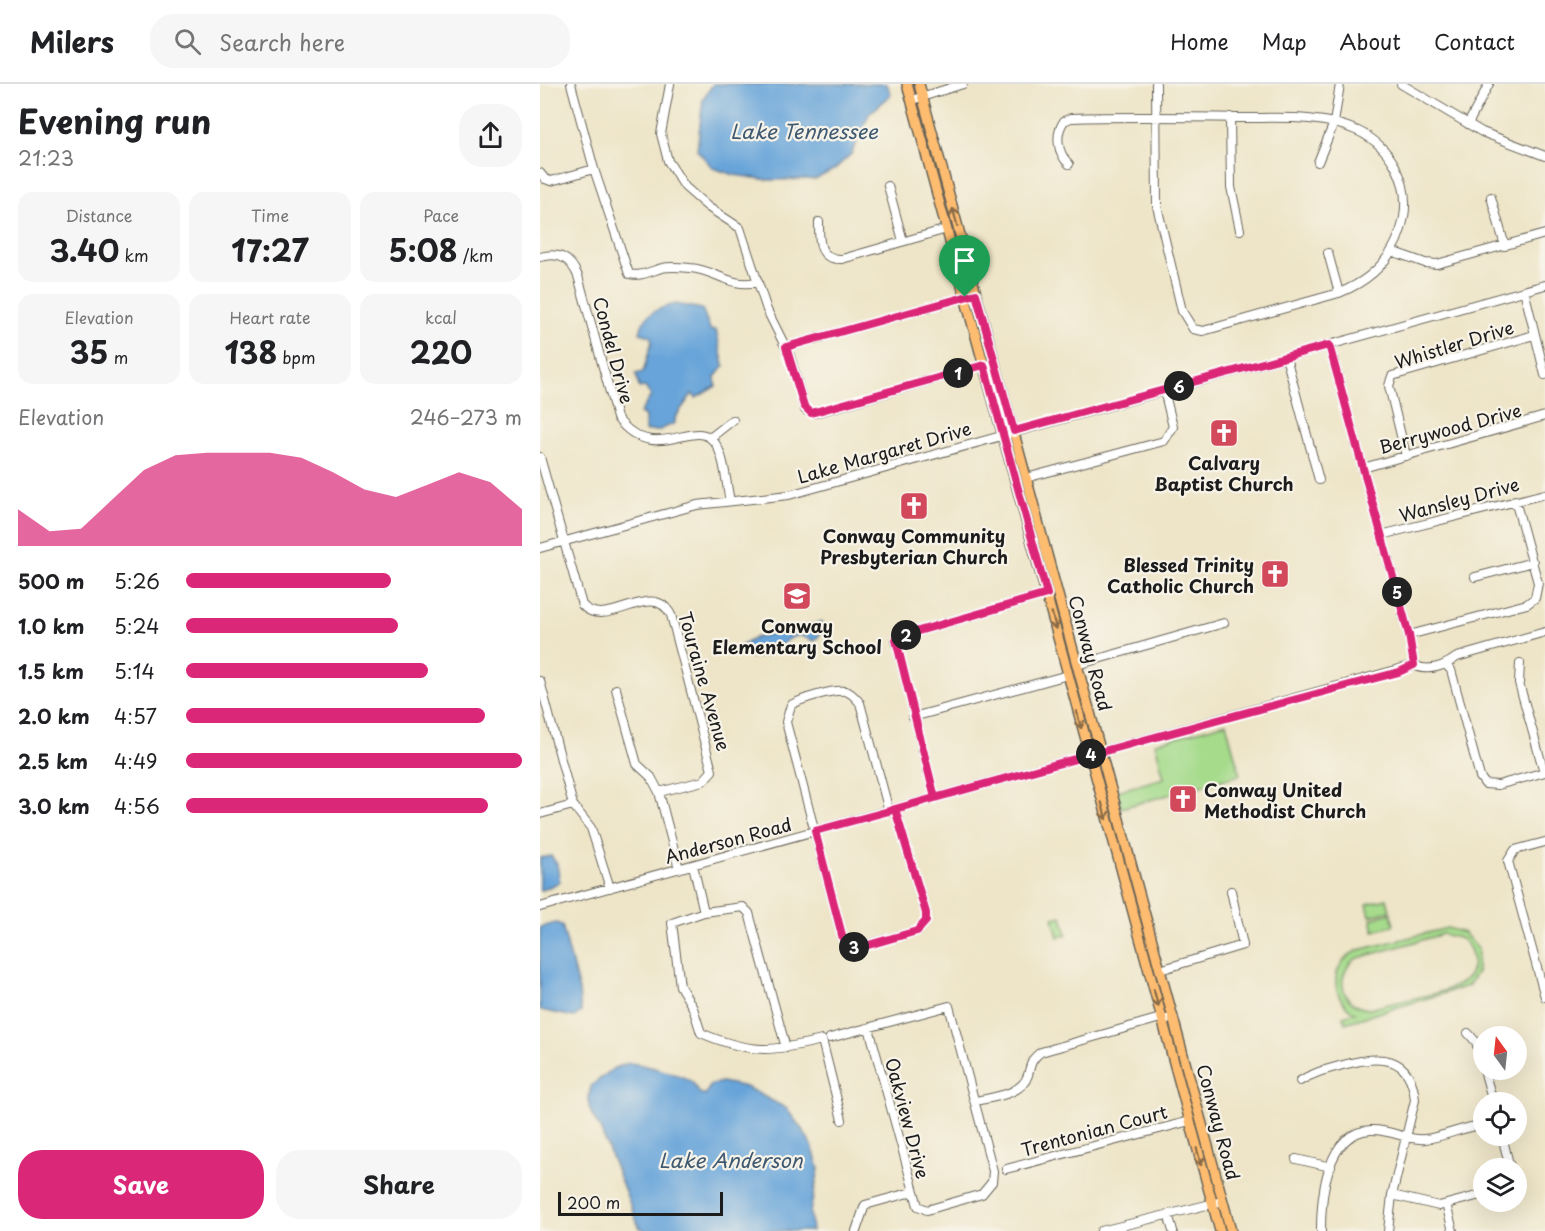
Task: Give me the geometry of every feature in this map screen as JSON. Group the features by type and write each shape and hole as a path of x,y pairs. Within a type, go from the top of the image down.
{"main road":[{"name":"Conway Road","path":"921,84 1099,751 1231,1231"},
{"name":"Conway Road","path":"908,86 1220,1231"},
{"path":"1060,643 1077,665"},
{"path":"1140,938 1153,964 1160,970"},
{"path":"1177,1073 1189,1096 1196,1102"},
{"path":"1190,1121 1209,1149"}],"street":[{"path":"571,84 594,169 629,274 635,276 664,267 691,268 735,284 758,282"},
{"path":"670,84 661,134 669,161 686,187 708,207 740,228 767,310 786,347 804,406 808,412 815,413 984,365"},
{"path":"908,86 921,84"},
{"path":"912,100 963,84"},
{"path":"1069,164 1063,156 1057,134 1064,121 1071,118 1156,116 1230,117 1310,119 1334,123 1373,139 1383,149 1400,176 1405,207 1391,251 1379,269 1367,279 1339,293 1203,332 1193,328 1182,311 1157,206 1156,116 1156,84"},
{"path":"1318,162 1334,123 1340,84"},
{"path":"1401,84 1468,124 1512,146 1545,156"},
{"path":"1468,124 1486,85"},
{"path":"1230,117 1231,187 1240,230"},
{"path":"542,176 551,181 594,169"},
{"path":"888,186 903,241"},
{"path":"1491,197 1505,246"},
{"path":"819,222 819,237 824,254 831,260 842,259 947,229"},
{"path":"1391,251 1425,263 1437,264 1545,234"},
{"path":"1328,253 1339,293"},
{"name":"Condel Drive","path":"540,257 558,255 572,263 578,276 616,418 626,430 650,442 693,433 710,438"},
{"name":"Lake Margaret Drive","path":"540,548 697,505 789,495 1545,285"},
{"path":"1524,290 1545,375"},
{"path":"786,347 976,294"},
{"name":"Whistler Drive","path":"1406,456 1389,386 1392,376 1534,335"},
{"path":"1329,345 1409,635 1414,665"},
{"path":"1286,357 1319,480"},
{"path":"1026,478 1164,441 1173,427 1164,390"},
{"name":"Berrywood Drive","path":"1363,468 1545,416"},
{"path":"730,501 717,449 710,438 734,420"},
{"name":"Touraine Avenue","path":"540,457 582,605 589,613 600,614 650,601 667,606 671,615 712,771 703,781 659,792"},
{"name":"Wansley Drive","path":"1381,535 1545,494"},
{"path":"1409,635 1527,604 1535,598 1538,583 1515,500"},
{"path":"1475,577 1533,562"},
{"path":"935,798 913,717 896,640 901,636 1047,594"},
{"path":"1077,665 1224,623"},
{"name":"Anderson Road","path":"540,907 1414,665 1420,668 1447,666 1457,657 1545,632"},
{"path":"1447,666 1451,670 1480,777 1485,784 1498,785 1545,772 1519,682 1520,663"},
{"path":"913,717 1068,675"},
{"path":"540,681 573,805 591,828 610,888"},
{"path":"616,689 637,764 651,777 659,792 679,868"},
{"path":"845,691 860,703 892,810 926,913 926,921 917,931 858,948 843,939 786,722 791,705 799,701 845,691"},
{"path":"540,814 573,805"},
{"path":"1545,842 1515,850 1508,861 1545,998"},
{"path":"693,865 704,912"},
{"path":"1121,870 1132,871"},
{"path":"1160,970 1243,945 1231,891"},
{"path":"786,1048 749,913 743,907 733,906 677,919 672,923 671,930 677,949 680,986 693,1008 701,1033 766,1051 786,1048 826,1039 948,1006 975,1101 1014,1091 1022,1086 1028,1077 1030,1063 1041,1052 1162,1019 1174,1019"},
{"name":"Oakview Drive","path":"869,1028 912,1192 918,1206 927,1210 982,1194 992,1182 993,1171 975,1101"},
{"path":"1468,1034 1473,1039"},
{"path":"826,1039 842,1120"},
{"path":"1300,1081 1311,1074 1365,1059 1380,1058 1397,1065 1407,1073 1414,1087 1415,1100 1392,1195 1388,1231"},
{"name":"Trentonian Court","path":"1006,1169 1190,1121"},
{"path":"1321,1231 1321,1208 1331,1167 1336,1151 1346,1140 1361,1131 1387,1131 1423,1139 1473,1128"},
{"path":"1296,1159 1331,1167"},
{"path":"856,1231 865,1205 912,1192"},
{"path":"1392,1195 1439,1206 1473,1197"},
{"path":"1101,1231 1223,1201"},
{"path":"1446,1204 1453,1231"},
{"path":"1168,1214 1173,1231"}],"green space":[{"path":"1226,723 1240,775 1121,808 1117,791 1164,778 1155,743"},
{"path":"1387,899 1390,911 1370,916 1367,904"},
{"path":"1391,913 1394,925 1374,931 1371,919"},
{"path":"1062,916 1067,935 1058,937 1053,918"},
{"path":"1447,928 1464,933 1478,949 1477,972 1468,986 1345,1023 1343,1016 1355,1013 1340,998 1336,980 1342,963 1349,955 1359,950","holes":["1443,934 1462,939 1470,949 1473,961 1470,973 1461,983 1430,995 1371,1009 1361,1007 1347,997 1344,990 1344,974 1355,959"]}],"water":[{"name":"Lake Tennessee","path":"713,84 887,84 891,95 869,114 851,154 835,169 816,179 769,180 734,175 713,168 697,150 703,99"},
{"path":"676,304 702,309 711,331 716,330 724,366 715,377 716,386 696,398 692,394 675,418 675,423 658,431 645,431 645,416 640,413 651,396 645,387 639,388 636,374 643,372 652,341 650,336 640,333 644,321 652,312"},
{"path":"822,622 825,627 815,641 795,636 767,655 758,657 748,657 741,646 754,638"},
{"path":"551,856 557,864 560,882 540,891 540,858"},
{"path":"556,923 562,925 579,991 581,1012 574,1017 540,1010 540,927"},
{"name":"Lake Anderson","path":"629,1063 689,1080 701,1094 706,1094 710,1085 722,1082 746,1087 786,1108 812,1145 819,1169 810,1212 812,1231 646,1231 639,1227 599,1126 591,1112 589,1102 591,1086 614,1068"}],"place":[{"name":"Calvary Baptist Church","path":"1224,433"},
{"name":"Conway Community Presbyterian Church","path":"914,506"},
{"name":"Blessed Trinity Catholic Church","path":"1275,574"},
{"name":"Conway Elementary School","path":"797,596"},
{"name":"Conway United Methodist Church","path":"1183,799"}],"route":[{"path":"965,297 786,347 805,410 811,413 984,365 1047,594 901,636 896,640 913,717 935,798 895,809 926,913 926,921 917,931 858,948 846,943 843,939 815,831 889,811 895,809 935,798 1010,777 1099,751 1399,672 1414,665 1415,659 1329,345 1014,431 976,294 965,297"}]}
